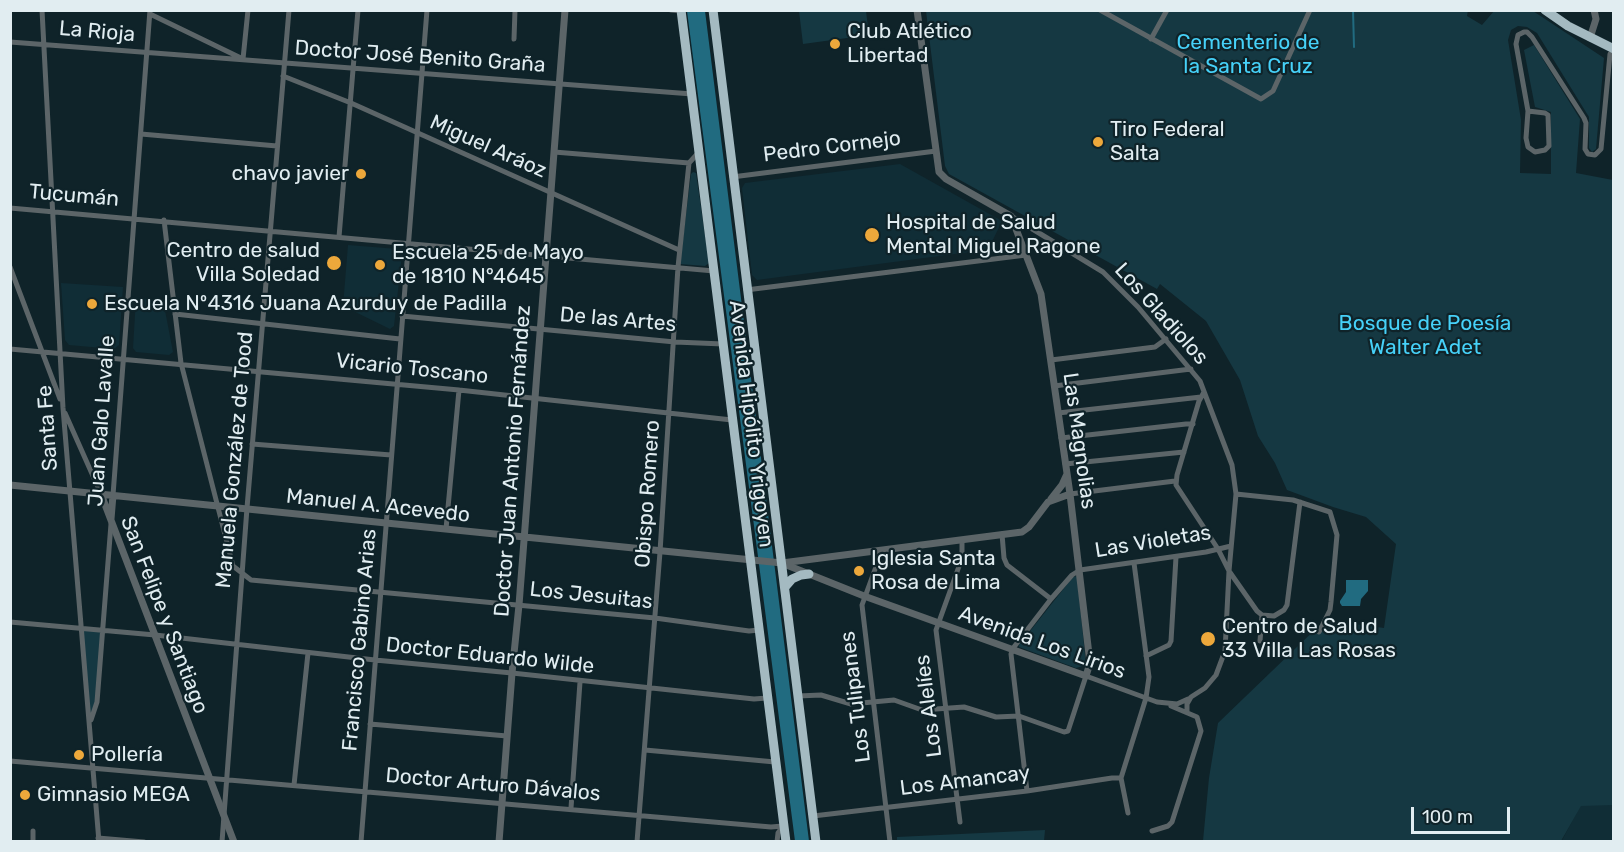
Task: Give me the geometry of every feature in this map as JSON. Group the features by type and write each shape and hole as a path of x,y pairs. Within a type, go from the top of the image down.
{"highway":[{"name":"Avenida Hipólito Yrigoyen","path":"712,10 816,842"},
{"path":"1545,10 1612,53"},
{"name":"Avenida Hipólito Yrigoyen","path":"681,11 786,842"},
{"path":"785,587 792,579 808,574"}],"street":[{"name":"Santa Fe","path":"42,10 59,353 98,839"},
{"path":"150,12 243,59 248,10"},
{"name":"Manuela González de Tood","path":"222,842 252,444 289,10"},
{"path":"339,237 358,10"},
{"name":"Francisco Gabino Arias","path":"361,842 427,10"},
{"path":"514,39 515,10"},
{"name":"Doctor Juan Antonio Fernández","path":"499,842 565,10"},
{"path":"670,10 681,11"},
{"name":"Los Gladiolos","path":"917,10 938,166 942,176 1011,216 1116,283 1191,369 1232,465 1236,494 1224,658 1210,683 1191,697 1186,711"},
{"path":"1100,10 1261,99 1273,91 1310,10"},
{"path":"1151,39 1167,10"},
{"path":"1590,38 1596,20 1594,10"},
{"name":"Juan Galo Lavalle","path":"89,724 97,702 150,12"},
{"path":"1528,111 1548,115 1549,146 1545,150 1534,152 1528,147 1526,138 1528,111 1516,44 1518,35 1524,32 1532,36 1584,118 1585,149 1587,154 1596,155 1601,149 1612,53"},
{"name":"La Rioja","path":"10,42 146,53"},
{"name":"Doctor José Benito Graña","path":"146,53 692,94"},
{"name":"Miguel Aráoz","path":"283,76 351,103 680,249"},
{"path":"141,134 277,146"},
{"path":"554,152 689,163 699,152"},
{"name":"Pedro Cornejo","path":"732,177 936,152"},
{"name":"Obispo Romero","path":"637,842 670,414 678,267 689,163"},
{"name":"Tucumán","path":"10,207 714,271"},
{"name":"Las Magnolias","path":"1011,216 1042,300 1091,658 1086,676"},
{"path":"164,220 181,363 233,566 242,574"},
{"path":"746,290 1026,255"},
{"name":"San Felipe y Santiago","path":"10,267 44,352 63,408 101,494 234,842"},
{"path":"174,314 400,339"},
{"name":"De las Artes","path":"402,316 675,342 723,344"},
{"path":"1051,360 1155,347 1167,339"},
{"name":"Vicario Toscano","path":"10,349 459,390 732,420"},
{"path":"1054,386 1191,369"},
{"path":"446,529 459,390"},
{"path":"1058,413 1202,394 1175,481 1177,490 1218,549 1229,571 1262,615 1260,641"},
{"path":"1061,438 1193,424"},
{"path":"252,444 391,455"},
{"path":"1065,464 1184,452"},
{"path":"782,563 1026,530 1062,485 1067,474"},
{"path":"1048,502 1070,494 1175,481"},
{"name":"Manuel A. Acevedo","path":"10,486 247,508 751,562 782,563"},
{"path":"1236,494 1300,502 1328,510 1336,530 1330,610 1319,632"},
{"path":"1262,615 1274,616 1284,610 1289,596 1300,502"},
{"path":"1002,534 1004,558 1007,565 1051,599"},
{"path":"938,622 962,558 962,540"},
{"name":"Las Violetas","path":"1080,570 1176,557 1231,546"},
{"name":"Los Tulipanes","path":"875,551 877,564 862,605 890,842"},
{"path":"1146,656 1169,645 1171,641 1176,557"},
{"name":"Avenida Los Lirios","path":"782,563 864,596 1146,698 1177,704 1191,697"},
{"path":"1128,813 1121,778 1146,698 1149,677 1134,563"},
{"path":"1028,790 1011,656 1013,649 1051,599 1072,575 1080,570"},
{"name":"Los Jesuitas","path":"242,574 251,580 655,618 749,631 759,630"},
{"path":"1228,595 1234,590 1242,590"},
{"name":"Doctor Eduardo Wilde","path":"10,622 155,635 648,689 754,699 767,698"},
{"name":"Los Alelíes","path":"938,622 936,630 960,822"},
{"path":"294,785 308,652"},
{"path":"798,696 821,695 851,704 894,700 922,710 964,707 996,717 1019,716 1067,732 1086,676"},
{"path":"571,808 580,682"},
{"path":"1152,831 1168,826 1172,822 1200,735 1199,720 1186,711 1163,703"},
{"path":"369,724 507,736"},
{"path":"645,750 775,762"},
{"name":"Doctor Arturo Dávalos","path":"10,761 771,827 783,826"},
{"name":"Los Amancay","path":"813,816 1121,778"},
{"path":"777,842 778,833 783,826"},
{"path":"33,831 33,842"},
{"path":"98,839 144,842"}],"shaded area":[{"name":"Hospital de Salud Mental Miguel Ragone","path":"900,164 1002,221 989,248 757,280 752,275 742,188 745,183"},
{"name":"Escuela 25 de Mayo de 1810 N°4645","path":"348,245 398,249 402,255 394,326 390,329 343,306"},
{"name":"Escuela Nº4316 Juana Azurduy de Padilla","path":"61,283 123,287 119,345 114,349 69,345 65,340"},
{"path":"136,298 163,300 173,352 169,355 136,352 133,348"},
{"path":"1581,805 1613,805 1613,841 1561,842"}],"green space":[{"name":"Bosque de Poesía Walter Adet","path":"1468,10 1467,16 1482,25 1494,11 1533,11 1604,58 1596,149 1592,152 1589,148 1589,117 1537,33 1527,27 1518,26 1511,30 1508,40 1521,120 1520,173 1551,174 1551,112 1535,107 1524,50 1534,45 1580,119 1576,173 1613,180 1613,805 1581,806 1561,841 1203,841 1209,778 1218,723 1325,620 1384,628 1396,544 1366,517 1287,490 1275,463 1258,436 1240,380 1206,321 1160,284 1157,289 949,174 945,166 926,11"},
{"path":"799,11 866,11 869,35 803,44"},
{"path":"693,172 696,173 709,263 705,266 680,264"},
{"path":"1077,576 1086,665 1076,668 1019,647 1019,645 1073,577"},
{"path":"82,629 101,632 96,702 90,722"},
{"path":"1045,830 1044,841 897,841 897,837"}],"water":[{"path":"687,11 705,11 809,841 795,841"},
{"path":"1346,580 1368,580 1368,591 1361,599 1360,606 1342,606 1340,603 1346,592"}],"waterway":[{"path":"1353,10 1354,47"}],"place":[{"name":"Club Atlético Libertad","path":"835,44"},
{"name":"Tiro Federal Salta","path":"1098,142"},
{"name":"chavo javier","path":"361,174"},
{"name":"Hospital de Salud Mental Miguel Ragone","path":"872,235"},
{"name":"Centro de salud Villa Soledad","path":"334,263"},
{"name":"Escuela 25 de Mayo de 1810 N°4645","path":"380,265"},
{"name":"Escuela Nº4316 Juana Azurduy de Padilla","path":"92,304"},
{"name":"Iglesia Santa Rosa de Lima","path":"859,571"},
{"name":"Centro de Salud 33 Villa Las Rosas","path":"1208,639"},
{"name":"Pollería","path":"79,755"},
{"name":"Gimnasio MEGA","path":"25,795"}],"park label":[{"name":"Cementerio de la Santa Cruz","path":"1248,55"}]}
